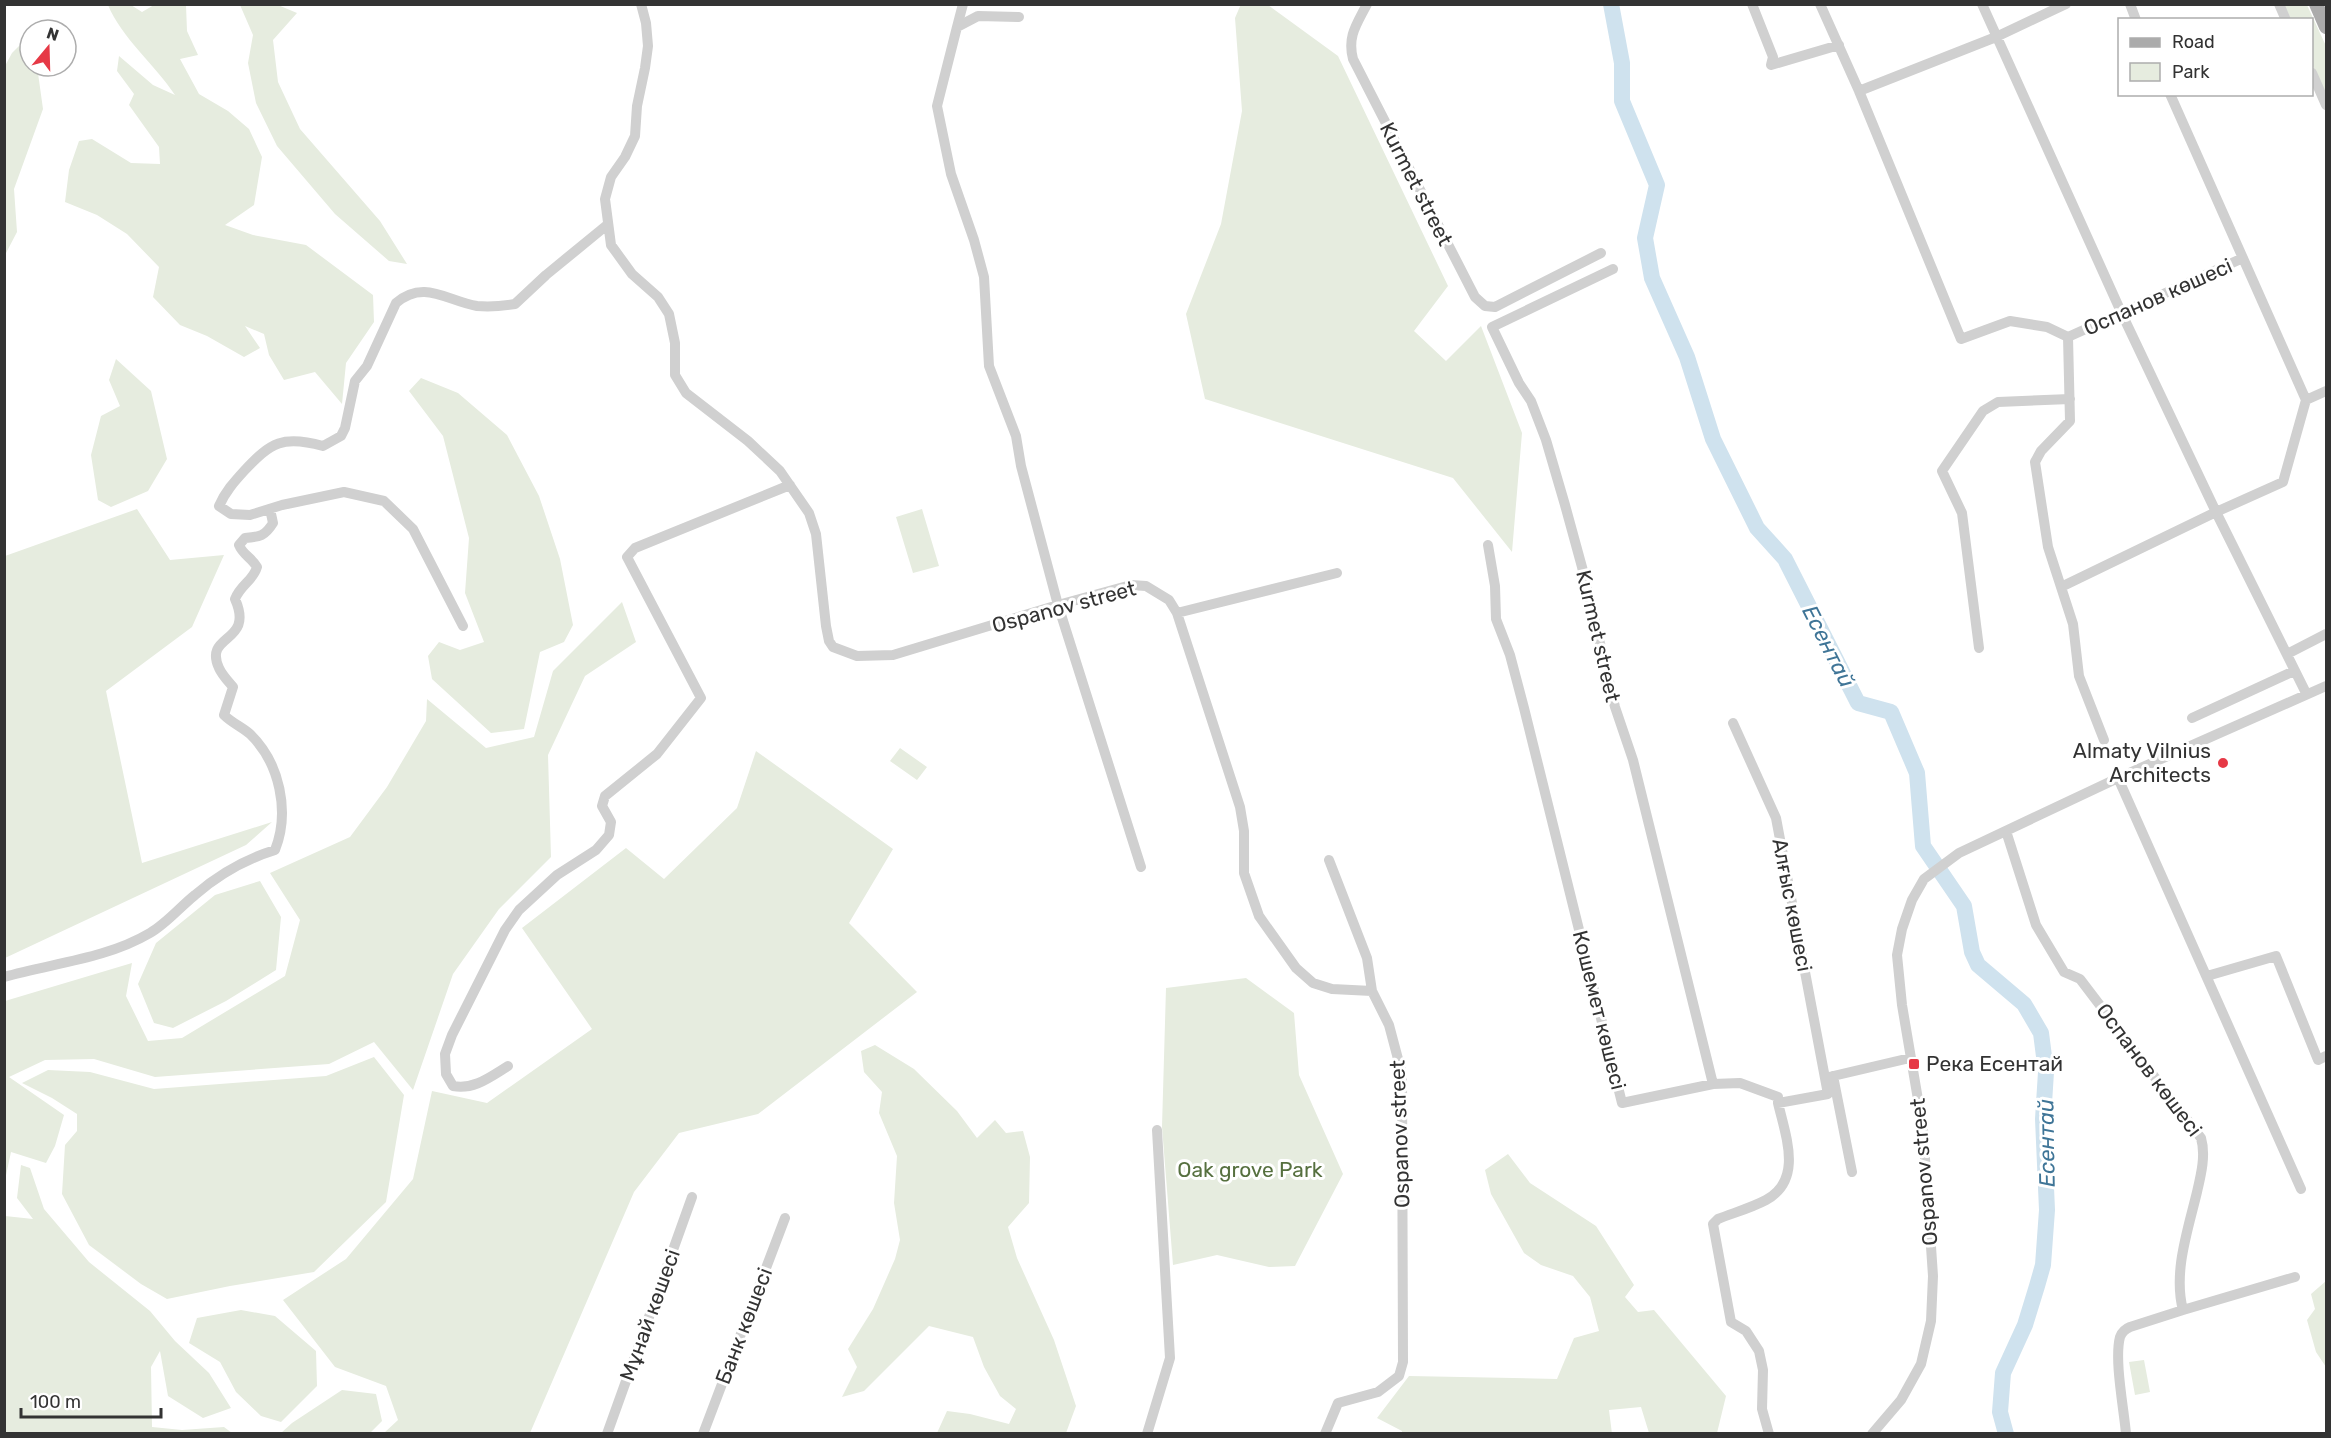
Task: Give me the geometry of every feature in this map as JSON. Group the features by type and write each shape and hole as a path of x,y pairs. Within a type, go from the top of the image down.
{"main road":[{"path":"2316,4 2326,27"}],"street":[{"name":"Ospanov street","path":"641,4 646,22 648,46 637,106 635,136 625,157 611,177 605,199 610,245 632,274 658,297 669,314 675,343 675,375 686,393 748,441 780,471 809,513 816,534 826,626 829,641 833,647 857,656 893,655 1131,585 1146,586 1169,600 1177,613 1240,807 1244,831 1244,873 1259,915 1296,968 1313,984 1332,989 1372,991 1389,1025 1402,1074 1403,1362 1399,1376 1378,1392 1338,1403 1325,1434"},
{"path":"963,4 937,106 951,174 984,277 990,366 1016,436 1021,466 1058,605 1141,867"},
{"name":"Kurmet street","path":"1366,4 1349,46 1353,59 1475,297 1485,306 1495,308 1601,253"},
{"path":"1752,4 1773,57 1771,65 1839,45"},
{"path":"1820,4 1859,91 1962,339 2010,321 2047,327 2068,337"},
{"path":"1982,4 2122,314 2216,512 2306,693"},
{"path":"1859,91 1996,37 2066,4"},
{"path":"2279,4 2285,18"},
{"path":"957,27 978,16 1019,17"},
{"path":"2313,75 2326,105"},
{"path":"2061,587 2283,482 2306,400 2171,96"},
{"path":"463,626 412,529 384,501 344,492 250,515 231,514 219,506 225,494 265,449 296,440 323,446 341,436 345,428 355,381 368,366 396,303 404,296 414,291 422,291 477,306 515,304 546,275 607,225"},
{"name":"Оспанов көшесі","path":"2104,740 2079,676 2073,624 2048,547 2035,462 2041,451 2070,421 2068,337 2243,258"},
{"name":"Kurmet street","path":"1613,269 1492,327 1519,383 1531,401 1562,494 1585,578 1615,707 1633,760 1713,1084"},
{"path":"2306,400 2326,391"},
{"path":"1979,648 1962,513 1942,471 1983,411 1998,402 2070,399"},
{"path":"508,1066 483,1081 465,1088 453,1086 446,1074 445,1054 452,1035 506,930 519,910 557,875 596,850 609,835 611,822 602,806 605,796 657,754 701,698 627,557 634,548 790,485"},
{"path":"4,976 119,948 152,933 197,893 227,872 260,854 275,849 284,815 279,785 264,752 249,733 232,723 224,715 232,687 219,669 215,654 221,643 234,633 241,622 240,611 235,599 239,589 254,575 257,567 252,560 242,554 239,545 245,538 267,534 273,523 270,509"},
{"name":"Кошемет көшесі","path":"1488,545 1495,586 1496,619 1510,655 1524,708 1622,1103 1713,1084 1740,1083 1778,1097 1778,1103"},
{"path":"1177,613 1337,573"},
{"path":"2287,654 2326,634"},
{"path":"2192,718 2294,671"},
{"name":"Ospanov street","path":"1872,1434 1900,1400 1921,1364 1931,1321 1933,1276 1923,1129 1910,1058 1897,955 1902,929 1912,900 1924,879 1959,853 2118,778 2326,686"},
{"name":"Алғыс көшесі","path":"1733,723 1776,818 1829,1077 1851,1172"},
{"path":"2118,778 2301,1189"},
{"name":"Оспанов көшесі","path":"2006,831 2036,924 2064,972 2080,979 2201,1138 2202,1171 2181,1259 2178,1293 2183,1310"},
{"path":"1329,861 1367,958 1372,991"},
{"path":"2207,976 2276,956 2318,1060 2326,1056"},
{"path":"1829,1077 1910,1058"},
{"name":"Алғыс көшесі","path":"1778,1103 1828,1094 1829,1077"},
{"path":"1769,1434 1762,1409 1763,1370 1759,1351 1746,1331 1731,1322 1713,1224 1718,1219 1767,1200 1784,1185 1790,1170 1788,1141 1778,1103"},
{"path":"1147,1434 1170,1358 1157,1130"},
{"name":"Мұнай көшесі","path":"607,1434 692,1197"},
{"name":"Банк көшесі","path":"703,1434 785,1218"},
{"path":"2126,1434 2119,1365 2121,1336 2124,1330 2295,1277"}],"green space":[{"path":"1241,4 1268,5 1338,56 1448,286 1414,331 1446,361 1481,326 1522,433 1512,552 1453,478 1205,399 1186,314 1221,224 1242,111 1235,18"},
{"path":"108,5 131,5 142,12 154,5 186,5 187,31 198,55 180,59 199,94 228,111 249,129 262,157 254,205 225,225 253,235 306,245 373,295 374,322 346,363 342,404 315,372 284,380 269,355 264,334 245,326 260,348 244,357 207,336 180,325 153,297 159,267 127,234 97,215 65,202 69,170 79,141 92,139 131,163 160,164 159,147 129,105 134,94 117,71 119,56 153,85 175,95 121,28"},
{"path":"240,5 278,5 297,13 273,40 278,82 300,129 380,221 407,264 389,261 335,214 277,146 256,103 248,63 253,35"},
{"path":"2284,5 2307,5 2326,46 2326,96 2313,66 2313,18 2290,18"},
{"path":"18,47 18,78 39,78 43,109 14,189 17,232 5,255 5,66"},
{"path":"116,359 151,391 167,459 148,491 111,507 98,500 91,455 101,416 120,406 109,380"},
{"path":"421,378 458,393 507,435 539,496 560,559 573,625 564,642 540,652 524,729 491,733 432,679 428,656 439,642 460,650 484,642 465,593 469,538 443,436 409,391"},
{"path":"137,509 170,560 224,555 192,627 106,691 142,863 272,822 246,845 5,958 5,556"},
{"path":"922,509 939,566 913,573 896,517"},
{"path":"622,602 636,642 585,676 548,755 551,857 499,909 453,974 413,1090 374,1042 329,1064 155,1077 94,1059 45,1060 9,1077 64,1115 55,1146 46,1163 11,1152 5,1180 5,1001 132,963 126,996 148,1041 182,1038 285,976 300,920 270,873 350,837 387,787 426,721 427,699 486,748 534,737 553,671"},
{"path":"900,748 927,767 917,780 890,761"},
{"path":"756,751 893,849 849,923 917,992 758,1114 679,1133 634,1192 530,1433 384,1433 398,1420 386,1386 335,1367 283,1300 346,1259 413,1179 432,1091 487,1103 592,1029 522,928 626,848 664,879 737,808"},
{"path":"260,881 281,917 276,970 226,1001 173,1028 154,1023 138,984 156,943 215,895"},
{"name":"Oak grove Park","path":"1246,978 1294,1013 1299,1075 1343,1174 1295,1266 1269,1267 1217,1255 1173,1265 1162,1127 1166,988"},
{"path":"875,1045 914,1069 957,1111 977,1138 995,1120 1006,1133 1023,1131 1030,1157 1029,1203 1008,1227 1017,1258 1054,1340 1076,1406 1066,1433 937,1433 947,1411 1009,1424 1016,1409 1000,1396 984,1367 973,1337 929,1326 864,1391 842,1397 857,1367 848,1349 873,1309 895,1259 900,1240 894,1203 897,1156 879,1113 882,1092 864,1072 861,1051"},
{"path":"374,1057 404,1095 386,1202 314,1272 167,1299 141,1284 89,1245 62,1194 65,1145 77,1131 77,1114 22,1083 48,1070 90,1072 154,1089 326,1076"},
{"path":"1508,1154 1530,1183 1596,1226 1634,1285 1625,1297 1638,1312 1654,1310 1726,1396 1717,1433 1649,1433 1641,1407 1609,1410 1612,1434 1402,1433 1377,1418 1409,1376 1557,1379 1574,1338 1599,1331 1590,1297 1573,1276 1541,1265 1524,1253 1491,1194 1485,1170"},
{"path":"21,1165 30,1168 44,1209 89,1262 150,1311 175,1341 209,1373 231,1408 203,1418 168,1396 160,1351 151,1367 152,1427 182,1430 224,1427 232,1433 5,1433 5,1216 33,1219 17,1198"},
{"path":"2326,1281 2326,1367 2316,1352 2307,1320 2315,1309 2311,1294"},
{"path":"241,1310 275,1316 316,1351 317,1386 281,1422 261,1416 236,1392 220,1362 189,1343 197,1318"},
{"path":"2144,1360 2150,1392 2135,1395 2129,1362"},
{"path":"342,1390 376,1394 382,1421 370,1433 281,1433 292,1423"}],"waterway":[{"name":"Есентай","path":"1611,4 1622,63 1622,101 1657,185 1645,238 1652,278 1687,357 1713,439 1757,528 1785,559 1858,703 1891,712 1917,773 1923,846 1964,906 1972,952 1978,965 2024,1004 2041,1033 2046,1072 2043,1119 2047,1210 2043,1265 2025,1325 2003,1373 2000,1412 2006,1434"}],"place":[{"name":"Almaty Vilnius Architects","path":"2223,763"},
{"name":"Река Есентай","path":"1914,1064"}]}
